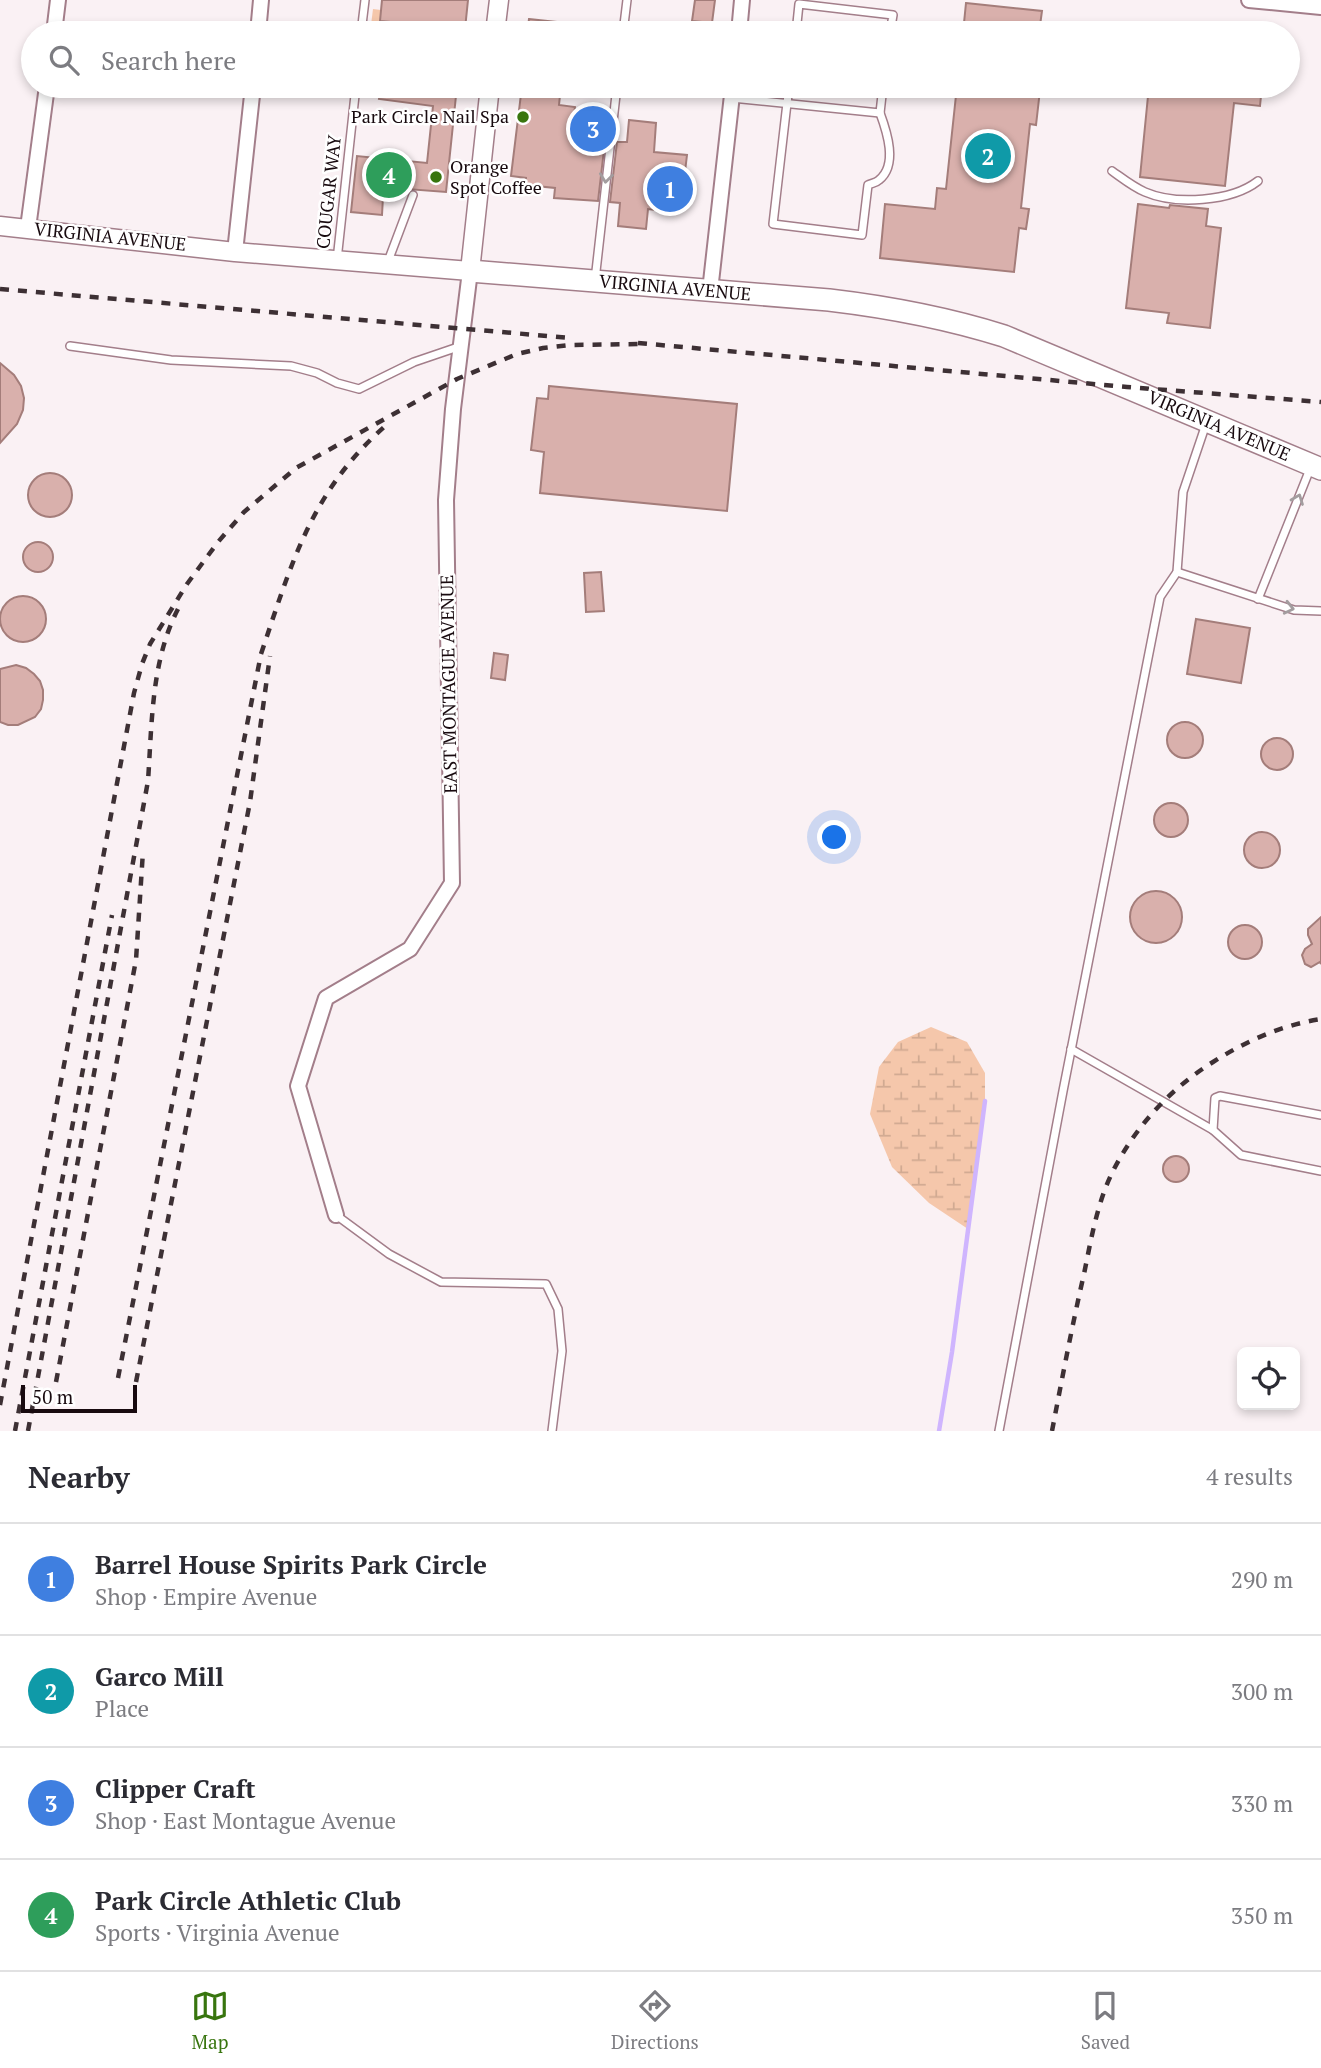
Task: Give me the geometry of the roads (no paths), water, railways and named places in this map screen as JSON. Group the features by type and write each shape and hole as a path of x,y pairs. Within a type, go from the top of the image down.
{"main road":[{"name":"VIRGINIA AVENUE","path":"470,271 862,304 968,325 1004,336 1316,467"}],"street":[{"path":"55,21 58,0"},
{"path":"259,21 261,0"},
{"path":"496,21 499,0"},
{"path":"740,21 742,0"},
{"path":"1249,0 1321,7"},
{"path":"28,228 45,98"},
{"path":"235,251 252,98"},
{"name":"EAST MONTAGUE AVENUE","path":"336,1214 298,1086 326,998 410,949 452,883 446,500 453,409 489,98"},
{"path":"710,291 731,98"},
{"name":"VIRGINIA AVENUE","path":"0,226 337,261 470,271"}],"lane":[{"path":"362,21 365,0"},
{"path":"624,21 627,0"},
{"path":"797,21 799,4 893,15 892,21"},
{"name":"COUGAR WAY","path":"337,261 355,98"},
{"path":"595,281 616,98"},
{"path":"762,98 880,113"},
{"path":"788,98 773,224 862,235 868,185 879,180 887,167 890,152 880,113 882,98"},
{"path":"1112,171 1143,192 1183,200 1217,198 1258,181"},
{"path":"386,265 413,195"},
{"path":"70,346 171,360 291,366 359,389 414,362 461,346"},
{"path":"999,1431 1160,597 1177,572 1182,492 1207,420"},
{"path":"1258,599 1316,467"},
{"path":"1177,572 1294,610 1321,611"},
{"path":"1071,1049 1213,1130 1241,1155 1321,1171"},
{"path":"1213,1130 1215,1098 1220,1096 1321,1115"},
{"path":"336,1214 389,1254 441,1282 546,1284 558,1309 562,1351 552,1431"}],"waterway":[{"path":"939,1431 985,1101"}],"railway":[{"path":"0,289 571,338"},
{"path":"638,343 1321,402"},
{"path":"0,1405 134,693 150,644 187,584 218,542 244,512 296,468 457,379 517,354 569,345 645,344"},
{"path":"118,1378 261,654 295,558 323,500 363,447 390,422"},
{"path":"28,1431 148,781 158,671 162,650 178,609"},
{"path":"136,1382 250,802 270,656"},
{"path":"56,1382 136,960 143,851"},
{"path":"15,1431 112,915"},
{"path":"1052,1431 1099,1209 1107,1183 1132,1139 1169,1096 1213,1062 1265,1035 1292,1025 1321,1019"}],"place":[{"name":"Park Circle Nail Spa","path":"523,117"},
{"name":"Clipper Craft","path":"593,129"},
{"name":"Garco Mill","path":"988,156"},
{"name":"Park Circle Athletic Club","path":"389,175"},
{"name":"Orange Spot Coffee","path":"436,177"},
{"name":"Barrel House Spirits Park Circle","path":"670,189"}]}
